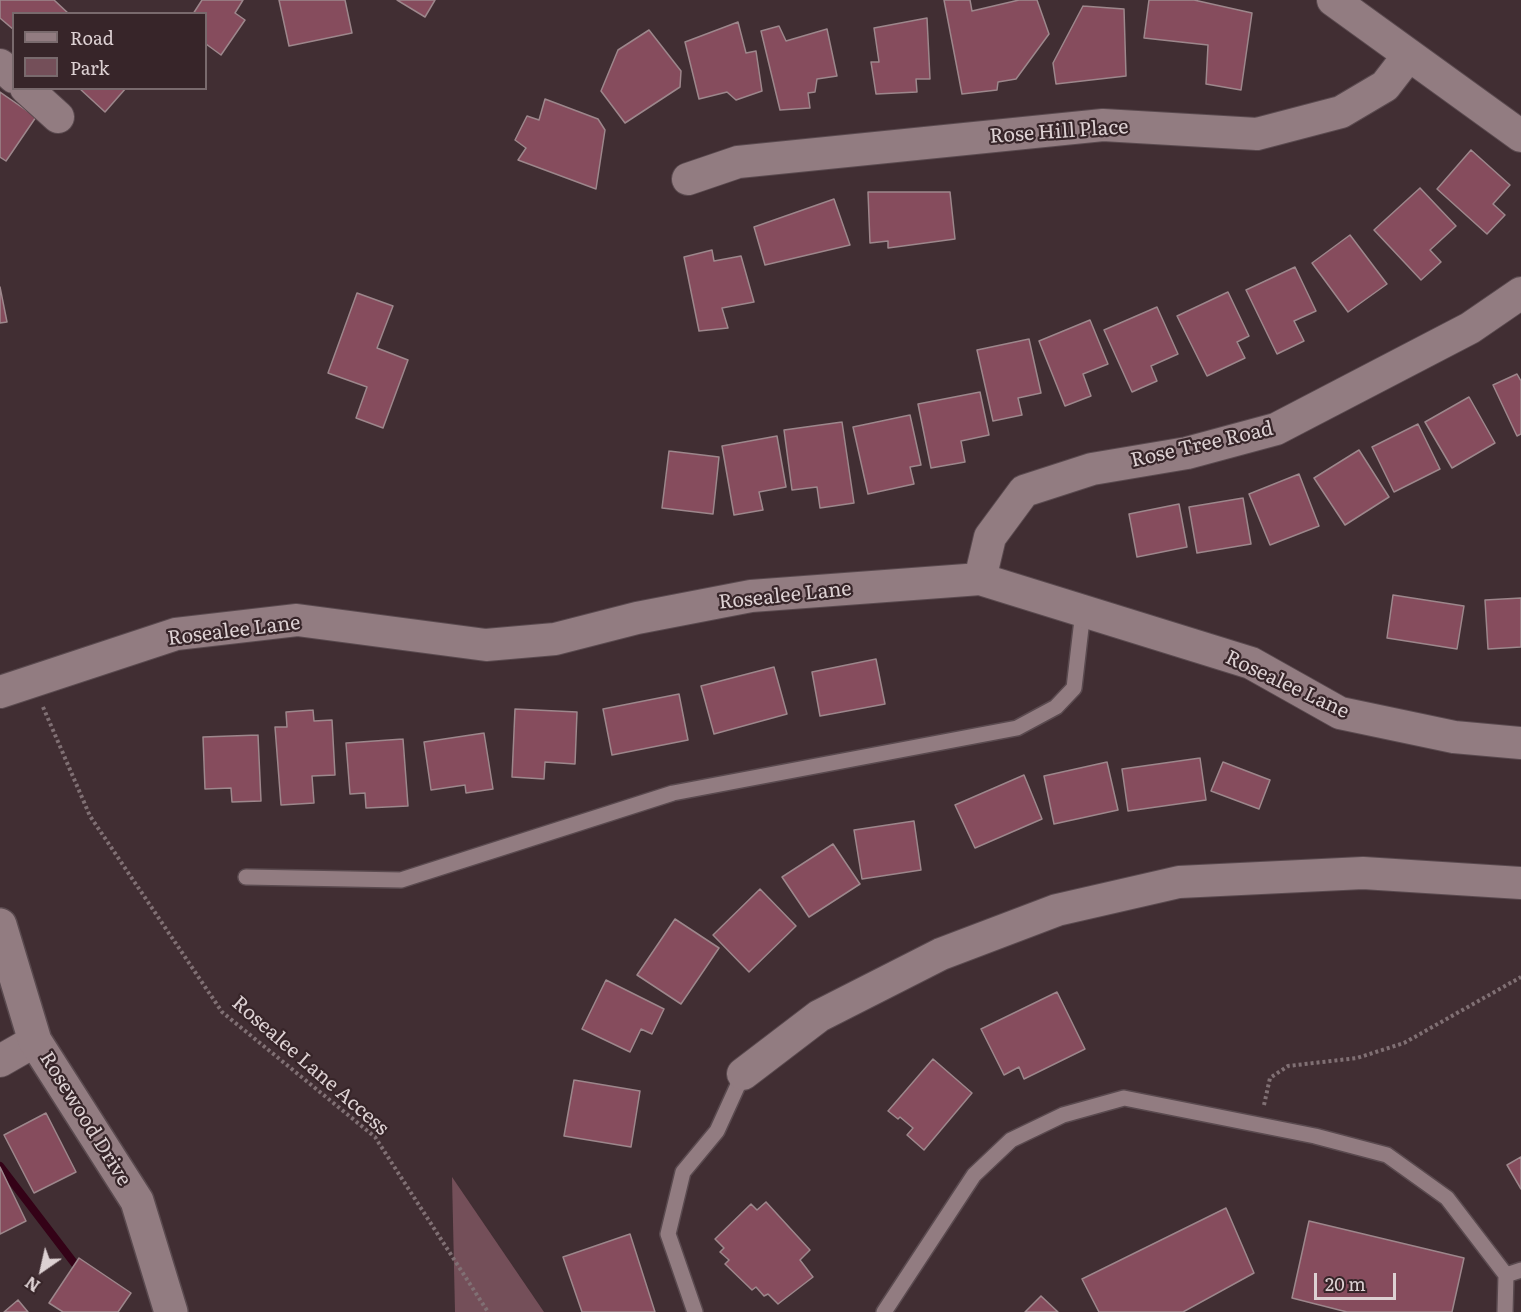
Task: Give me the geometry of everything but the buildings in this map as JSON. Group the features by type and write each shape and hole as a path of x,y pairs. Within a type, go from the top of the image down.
{"street":[{"path":"1333,0 1521,136"},
{"name":"Rose Hill Place","path":"688,179 738,162 1103,125 1257,134 1341,112 1385,86 1409,55"},
{"path":"0,65 12,75"},
{"path":"28,90 58,117"},
{"name":"Rose Tree Road","path":"980,579 990,537 1024,491 1092,469 1187,453 1276,429 1470,328 1521,293"},
{"name":"Rosealee Lane","path":"0,692 176,634 297,620 486,645 555,639 637,618 751,596 980,579 1251,663 1340,713 1454,737 1521,743"},
{"path":"743,1074 819,1016 941,954 1057,910 1179,882 1363,873 1521,883"},
{"name":"Rosewood Drive","path":"0,925 35,1041 137,1201 171,1312"},
{"path":"0,1061 35,1041"}],"lane":[{"path":"246,877 401,880 673,793 1017,728 1056,706 1074,688 1083,611"},
{"path":"695,1312 668,1234 683,1172 717,1131 743,1074"},
{"path":"884,1312 974,1175 1011,1140 1063,1115 1124,1098 1260,1124 1387,1155 1447,1197 1506,1275 1505,1312"},
{"path":"1506,1275 1521,1270"}],"path":[{"name":"Rosealee Lane Access","path":"32,682 90,816 222,1012 375,1137 488,1312"},
{"path":"1260,1124 1270,1078 1288,1066 1357,1058 1404,1043 1521,977"}],"green space":[{"path":"452,1177 544,1312 455,1312"}],"waterway":[{"path":"0,1166 81,1272"}]}
